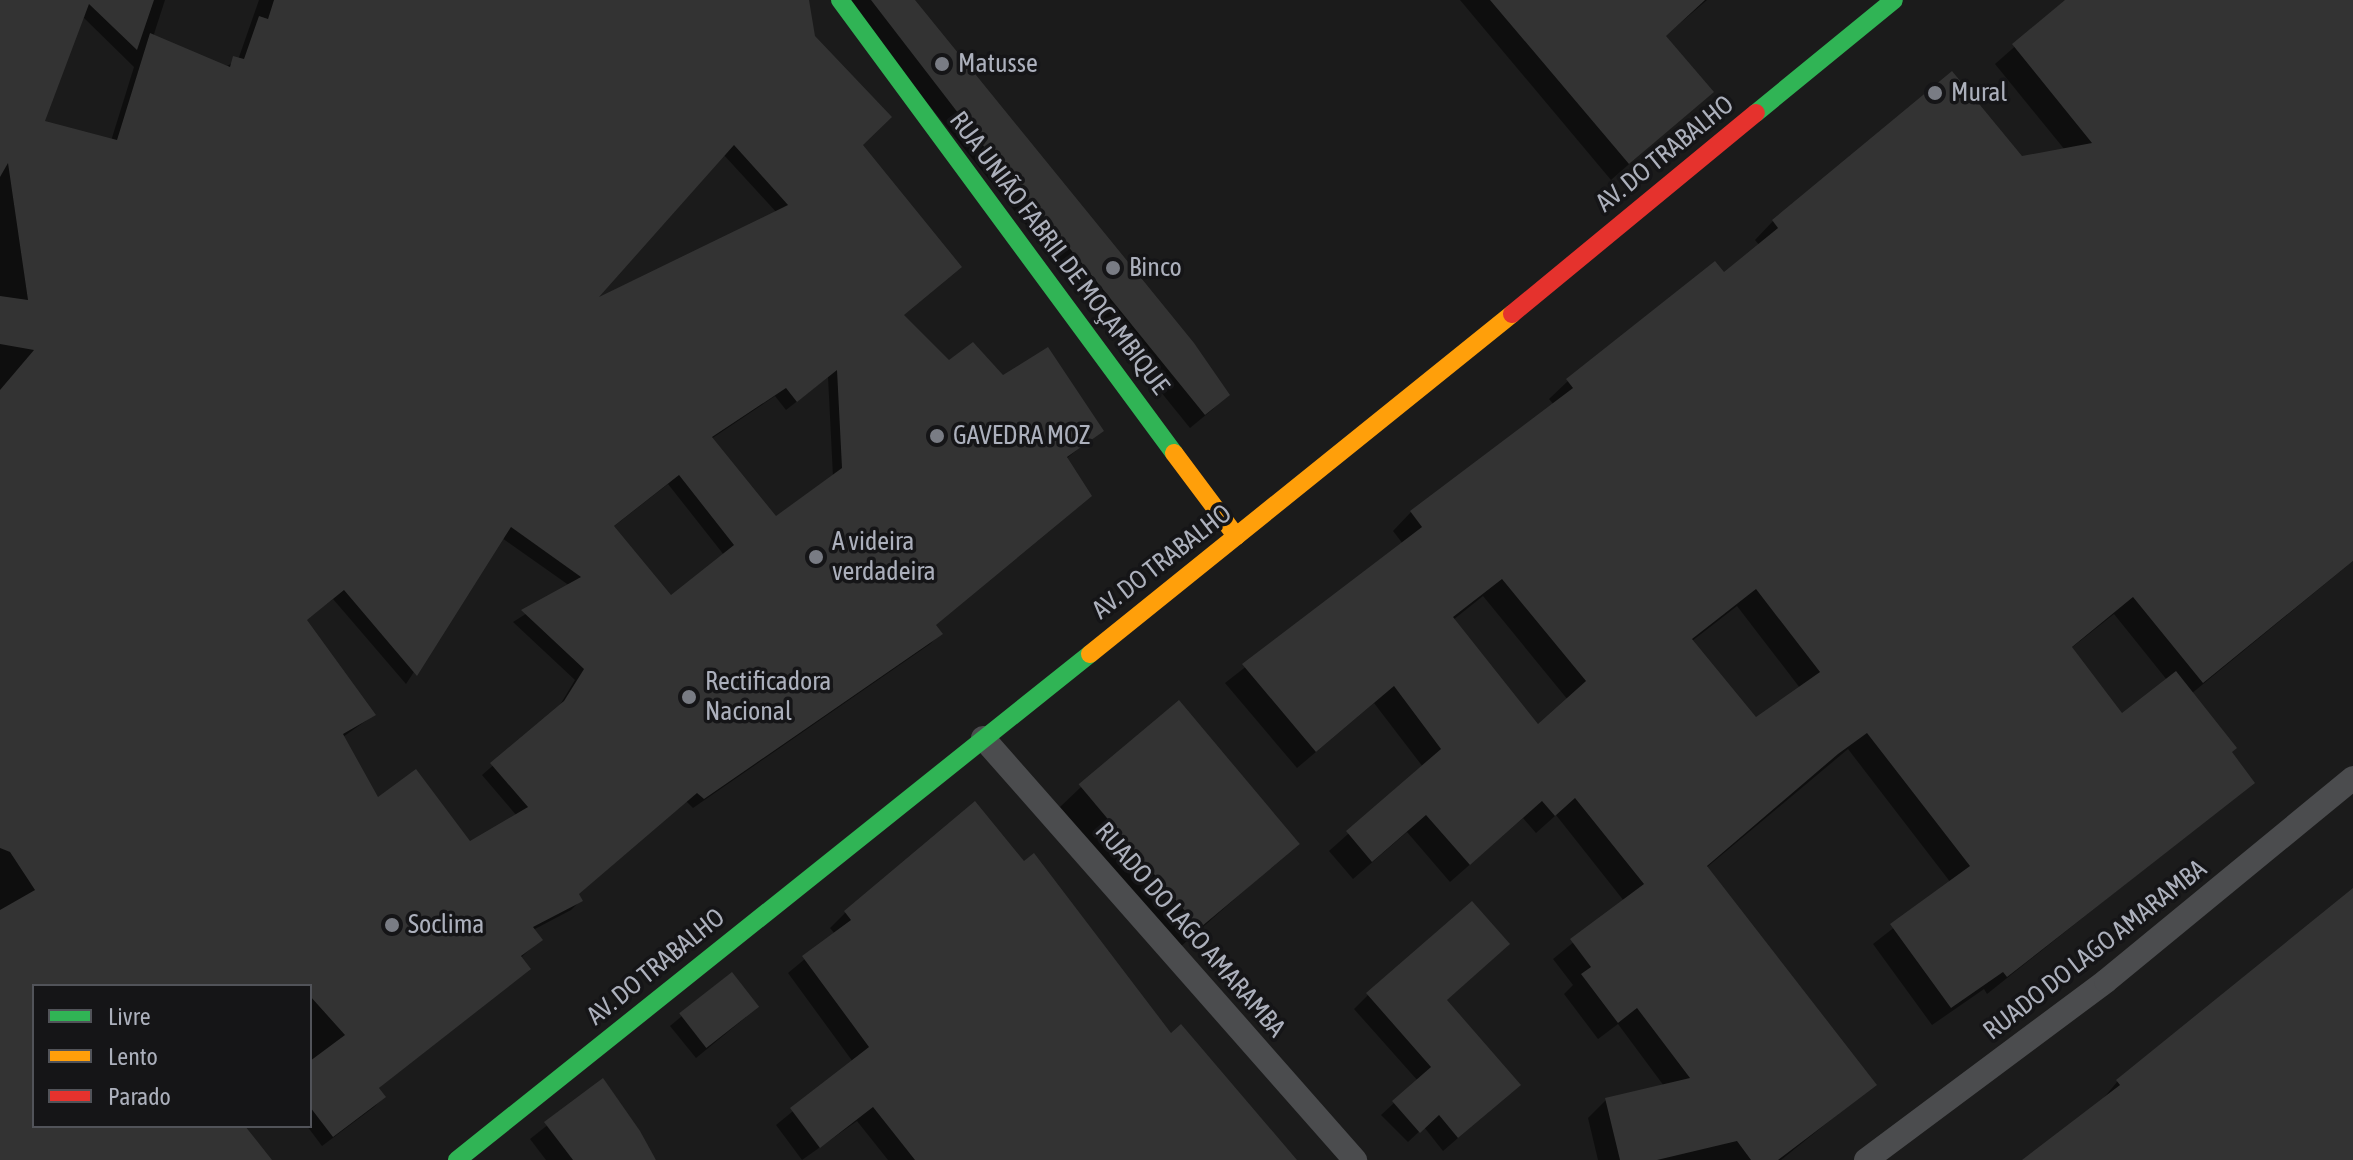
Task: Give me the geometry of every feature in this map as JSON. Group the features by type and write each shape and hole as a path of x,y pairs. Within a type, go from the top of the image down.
{"main road":[{"name":"RUA UNIÃO FABRIL DE MOÇAMBIQUE","path":"840,0 1236,536"},
{"name":"AV. DO TRABALHO","path":"457,1160 1236,536 1894,0"}],"lane":[{"name":"RUADO DO LAGO AMARAMBA","path":"983,738 1355,1160"},
{"name":"RUADO DO LAGO AMARAMBA","path":"1866,1160 2106,981 2353,778"}],"building":[{"path":"0,0 154,0 137,50 89,4 45,121 117,140 150,33 230,67 233,56 244,59 259,16 268,19 274,0 809,0 815,36 892,117 863,145 962,267 904,315 949,360 973,342 1003,375 1048,347 1104,431 1067,457 1092,496 936,625 943,634 704,799 697,793 579,894 583,901 533,927 543,940 521,956 531,969 379,1088 386,1097 333,1137 312,1110 312,1060 345,1035 312,998 312,984 32,984 32,1128 247,1128 272,1160 0,1160 0,910 35,890 10,852 0,848 0,390 34,350 0,344 0,296 28,300 8,163 0,177","holes":["734,145 788,205 599,297","837,370 842,468 776,516 712,437 786,388 797,402","679,475 734,545 671,595 614,526","511,527 581,577 521,610 584,669 564,701 490,763 528,807 470,841 416,769 378,797 343,734 376,715 307,620 344,590 417,676"]},
{"path":"871,0 915,0 1194,343 1230,395 1205,415 1067,245 1059,251 1037,225 1025,208 1029,205"},
{"path":"1490,0 1705,0 1666,36 1714,92 1629,164"},
{"path":"2065,0 2353,0 2353,561 2203,683 2133,597 2072,647 2122,713 2176,671 2237,748 2232,752 2255,783 2007,977 2003,972 1951,1008 1890,924 1970,866 1867,733 1838,754 1707,866 1877,1085 1778,1160 1751,1160 1737,1141 1657,1160 1620,1160 1605,1098 1690,1078 1637,1008 1618,1023 1581,974 1591,967 1570,939 1644,884 1575,798 1555,816 1542,801 1470,865 1426,815 1372,862 1346,831 1441,749 1394,686 1316,752 1242,664 1422,527 1410,511 1573,388 1566,379 1715,261 1724,272 1778,228 1772,220 1952,71 2022,156 2092,143 2012,44","holes":["1502,579 1586,681 1538,724 1453,617","1756,589 1820,672 1756,717 1692,639"]},
{"path":"1179,700 1300,844 1199,928 1079,784"},
{"path":"975,801 1024,861 1034,853 1171,1033 1181,1024 1297,1160 915,1160 873,1107 820,1148 790,1108 869,1047 802,956 851,920 844,911"},
{"path":"2353,888 2353,1160 2022,1160 2120,1085 2116,1080"},
{"path":"1472,901 1510,944 1447,1000 1521,1085 1458,1138 1439,1115 1420,1133 1392,1101 1431,1067 1366,993"},
{"path":"732,972 759,1007 706,1048 679,1013"},
{"path":"603,1078 656,1160 573,1160 544,1122"}],"traffic: fast":[{"path":"840,0 1174,453"},
{"path":"1756,113 1894,0"},
{"path":"457,1160 1090,654"}],"traffic: slow":[{"path":"1090,654 1512,314"},
{"path":"1174,453 1236,536"}],"traffic: jam":[{"path":"1512,314 1756,113"}],"place":[{"name":"Matusse","path":"942,64"},
{"name":"Mural","path":"1935,93"},
{"name":"Binco","path":"1113,268"},
{"name":"GAVEDRA MOZ","path":"937,436"},
{"name":"A videira verdadeira","path":"816,557"},
{"name":"Rectificadora Nacional","path":"689,697"},
{"name":"Soclima","path":"392,925"}]}
